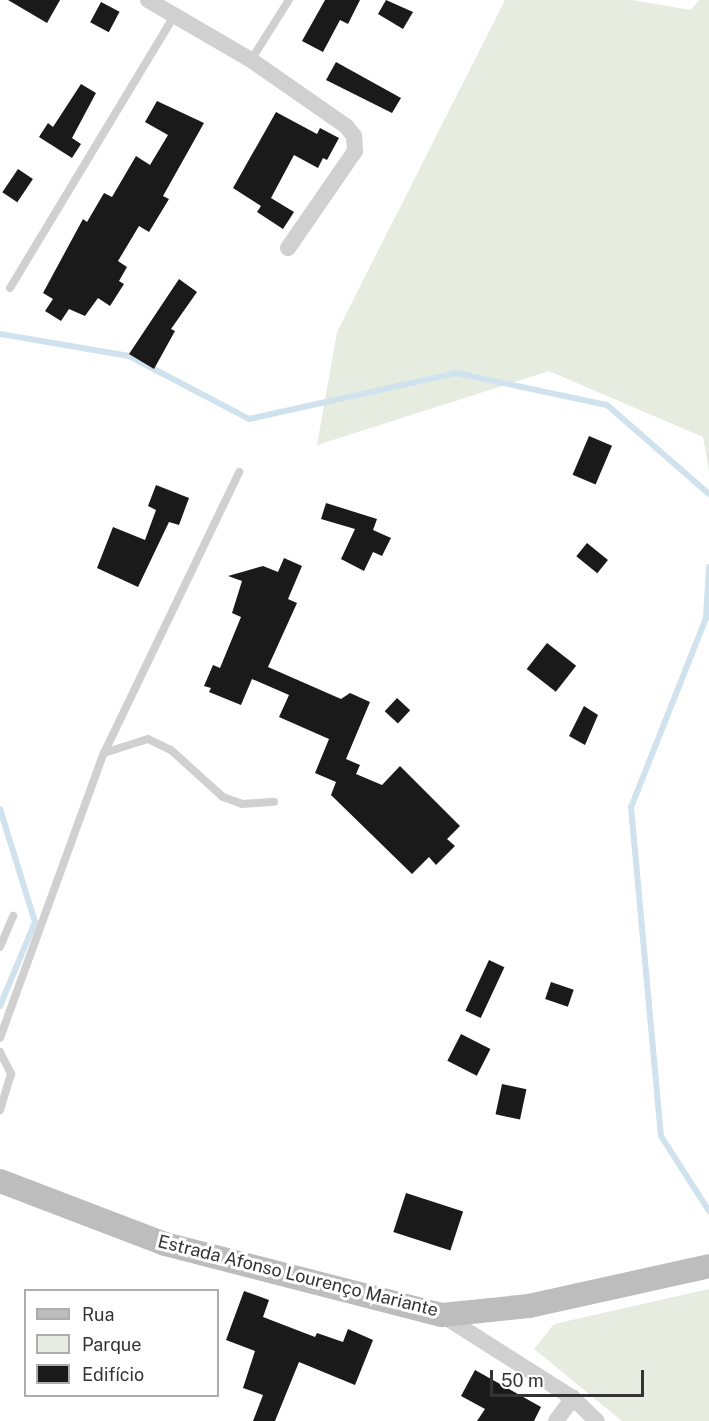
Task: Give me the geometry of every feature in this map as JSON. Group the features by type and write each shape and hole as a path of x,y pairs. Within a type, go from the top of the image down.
{"main road":[{"name":"Estrada Afonso Lourenço Mariante","path":"0,1181 165,1244 442,1314 529,1306 709,1266"}],"street":[{"path":"148,0 251,60 346,126 354,136 355,151 288,248"},
{"path":"442,1314 573,1398 597,1421"},
{"path":"556,1421 573,1398"}],"lane":[{"path":"251,60 289,0"},
{"path":"10,288 175,15"},
{"path":"0,1038 104,753 239,472"},
{"path":"104,753 148,739 171,750 224,797 242,804 274,802"},
{"path":"0,947 13,916"},
{"path":"0,1052 11,1081 0,1110"}],"green space":[{"path":"505,0 631,0 691,10 699,0 709,0 709,472 703,437 549,371 317,445 337,332"},
{"path":"709,1289 709,1421 622,1421 534,1349 554,1324"}],"building":[{"path":"8,0 60,0 47,23"},
{"path":"325,0 360,0 348,24 340,20 323,52 302,41"},
{"path":"386,0 413,12 403,29 378,14"},
{"path":"101,2 120,12 109,32 90,22"},
{"path":"336,62 401,98 392,113 326,80"},
{"path":"81,84 96,93 72,138 81,144 72,158 39,137 48,123 53,127"},
{"path":"157,101 204,123 163,196 169,199 149,232 139,226 118,261 127,267 119,281 124,284 110,306 98,298 85,316 69,309 61,321 45,311 53,299 43,293 83,219 87,222 104,193 112,197 136,156 150,165 168,135 145,122"},
{"path":"276,112 317,134 320,128 339,138 327,160 323,158 318,168 294,155 271,198 294,212 283,229 257,212 261,206 233,188"},
{"path":"18,169 33,179 17,202 2,192"},
{"path":"179,279 197,292 171,329 175,331 154,369 129,354"},
{"path":"589,436 612,446 596,484 573,475"},
{"path":"156,485 189,498 179,525 169,522 138,587 97,568 113,527 145,540 156,510 148,506"},
{"path":"326,503 377,519 373,530 391,538 382,556 373,552 364,571 341,559 355,529 321,519"},
{"path":"587,543 608,560 597,573 576,556"},
{"path":"284,558 302,566 288,599 297,603 268,667 341,699 350,693 370,702 346,759 360,765 356,774 382,785 400,766 460,826 447,839 455,846 436,865 429,857 412,874 331,795 336,782 315,773 329,739 279,717 289,695 252,679 241,705 209,692 211,688 204,686 213,665 220,668 241,617 232,613 242,581 228,576 263,566 278,572"},
{"path":"547,643 576,666 556,692 527,669"},
{"path":"397,698 410,710 398,723 385,711"},
{"path":"584,706 598,715 585,745 569,736"},
{"path":"489,960 504,967 481,1018 465,1011"},
{"path":"551,982 574,990 568,1007 545,999"},
{"path":"461,1034 490,1049 477,1076 447,1061"},
{"path":"502,1084 526,1089 520,1120 496,1114"},
{"path":"406,1193 463,1212 450,1251 393,1232"},
{"path":"244,1291 269,1300 263,1317 315,1337 317,1333 343,1342 348,1329 373,1340 355,1385 299,1362 275,1421 253,1421 263,1395 243,1388 255,1351 226,1340"},
{"path":"475,1370 541,1407 534,1421 477,1421 485,1409 461,1396"}],"waterway":[{"path":"0,334 129,356 249,419 456,373 607,405 709,494"},
{"path":"709,567 706,618 631,807 661,1136 709,1211"},
{"path":"0,809 35,922 0,1006"}]}
